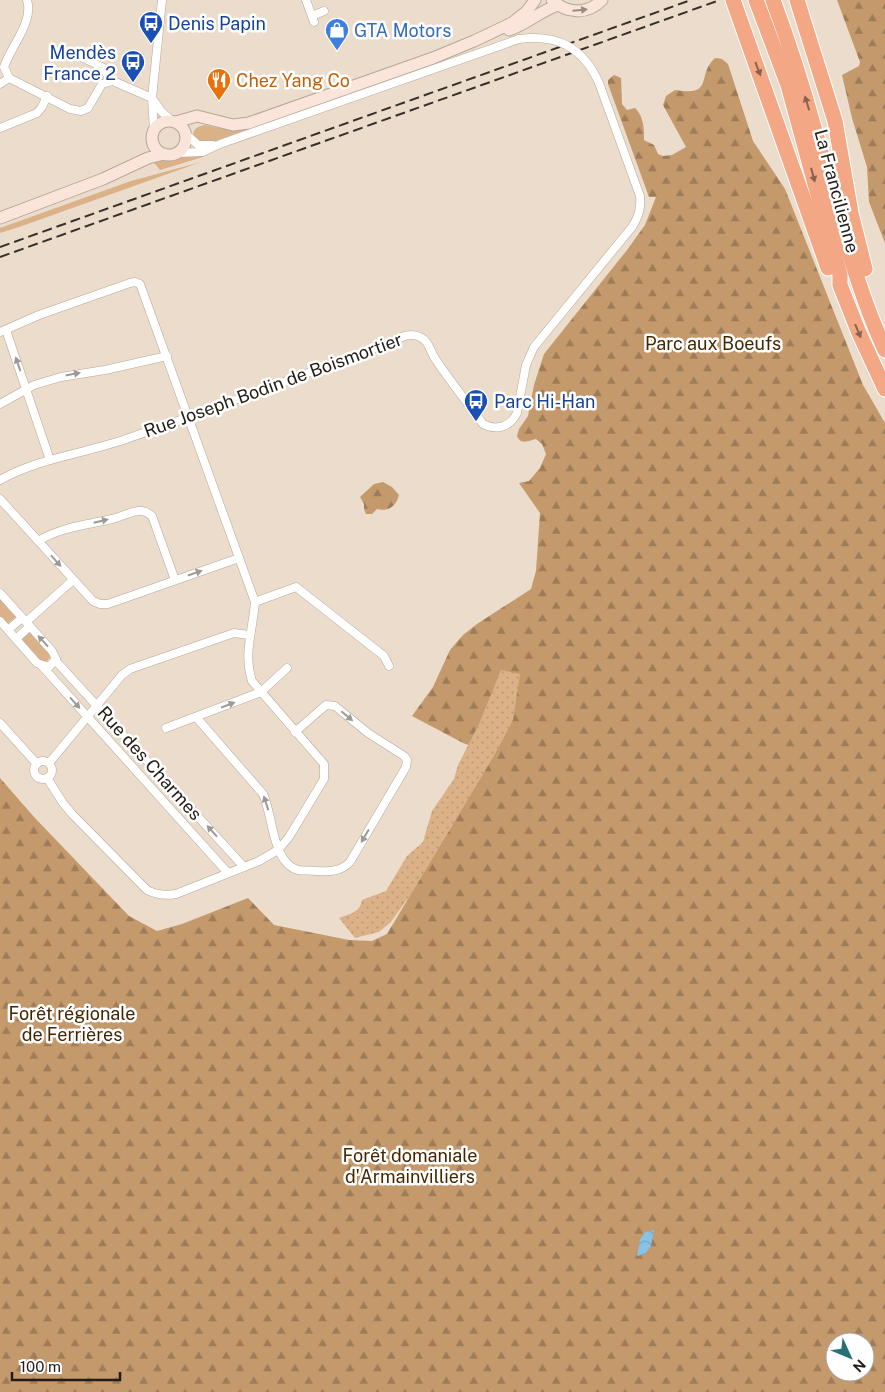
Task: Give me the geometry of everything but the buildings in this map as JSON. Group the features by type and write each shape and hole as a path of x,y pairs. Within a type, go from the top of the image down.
{"highway":[{"path":"733,0 832,278 840,286"},
{"path":"796,0 805,23 835,121 851,213 870,288 865,301"},
{"name":"La Francilienne","path":"775,3 795,64 838,216 865,301 885,350"},
{"name":"La Francilienne","path":"758,6 788,85 803,136 840,275 840,286 859,334 885,389"}],"main road":[{"path":"128,166 163,123 197,116 232,126 242,125 433,58 512,23 527,11 536,0"},
{"path":"474,40 525,24 552,7 555,2 568,10 580,11 591,8 602,0"},
{"path":"174,121 186,133"},
{"path":"0,216 103,179 148,158 178,153 183,147 186,133 201,122 217,122"},
{"path":"153,135 155,147 164,154"}],"street":[{"path":"26,0 29,10 4,67 9,78 70,109 81,112 90,105 102,84 110,81 118,82 152,98 161,111 174,121"},
{"path":"153,135 152,98 162,0"},
{"path":"306,0 313,19 324,11"},
{"name":"Rue Joseph Bodin de Boismortier","path":"0,480 15,472 50,460 122,440 187,417 407,335 416,335 424,339 429,345 434,358 483,424 490,428 508,425 514,420 517,413 526,365 534,347 632,227 638,217 641,206 640,196 599,82 587,62 569,46 545,38 519,39 220,144 203,152 178,153"},
{"path":"64,54 73,53 104,68 110,81"},
{"path":"0,84 9,78"},
{"path":"0,128 37,113 47,96"},
{"name":"Rue Joseph Bodin de Boismortier","path":"186,133 198,145 220,144"},
{"path":"47,778 62,803 147,890 156,894 168,895 176,894 244,868 278,850 289,837 324,779 324,764 252,681 248,670 247,655 255,602 140,284 135,282 39,315 3,331 26,389 50,460"},
{"path":"0,404 34,385 76,373 105,370 167,356"},
{"path":"0,499 93,602 100,604 108,604 239,558"},
{"path":"38,541 68,528 139,511 147,512 152,516 175,580"},
{"path":"16,639 26,622 73,580"},
{"path":"255,602 296,587 384,656 389,666"},
{"name":"Rue des Charmes","path":"0,593 52,651 55,660 244,868"},
{"name":"Rue des Charmes","path":"0,622 41,664 228,873"},
{"path":"8,630 26,622"},
{"path":"49,763 122,674 130,669 234,633 249,635"},
{"path":"41,664 48,667 55,660"},
{"path":"166,728 261,692 287,668"},
{"path":"196,717 263,794 267,802 278,850 288,865 298,870 332,872 346,866 350,862 408,764 407,760 330,704 326,705 295,732"},
{"path":"0,723 37,764"},
{"path":"44,761 49,763 52,770 47,778 41,778 36,775 35,769 37,764 44,761"}],"shaded area":[{"path":"205,125 218,128 249,127 249,129 213,142 204,142 197,139 193,134 194,130"},
{"path":"203,155 203,157 160,170 151,159 172,160 184,156"},
{"path":"201,162 0,233 0,228 131,181"},
{"path":"0,599 4,600 3,602 13,614 18,615 6,625 0,616"},
{"path":"31,629 47,648 51,656 47,661 41,662 23,641 19,640"},
{"path":"501,670 520,674 513,720 495,754 411,894 391,922 379,932 355,938 339,918 359,908 362,900 386,891 407,856 423,842 432,811 454,779 458,765 479,724"}],"green space":[{"path":"837,0 885,0 885,243 869,202 867,167 852,118 842,75 859,66 860,62"},
{"path":"715,58 722,59 728,64 753,141 785,189 863,385 885,423 885,1392 0,1392 0,778 34,817 129,916 157,931 182,924 248,898 274,925 349,940 372,941 387,934 494,755 463,743 412,716 433,687 450,650 463,635 531,589 536,571 540,513 519,483 529,481 540,468 546,454 542,444 536,439 521,441 517,436 519,429 528,416 534,385 544,354 645,225 656,197 649,197 608,80 614,75 621,78 622,104 627,110 635,108 642,119 644,140 654,145 658,154 663,156 672,155 686,147 663,105 666,96 675,90 687,91 700,87 706,71"},
{"path":"383,482 392,487 399,495 396,502 388,509 377,509 372,514 366,514 360,497 374,484"}],"water":[{"path":"654,1230 651,1246 645,1254 637,1256 640,1240 645,1232"}],"railway":[{"path":"0,247 691,0"},
{"path":"0,257 720,0"}],"place":[{"name":"Denis Papin","path":"151,44"},
{"name":"GTA Motors","path":"337,51"},
{"name":"Mendès France 2","path":"133,83"},
{"name":"Chez Yang Co","path":"219,101"},
{"name":"Parc Hi-Han","path":"476,422"}],"park label":[{"name":"Parc aux Boeufs","path":"713,343"},
{"name":"Forêt régionale de Ferrières","path":"72,1023"},
{"name":"Forêt domaniale d'Armainvilliers","path":"410,1165"}]}
